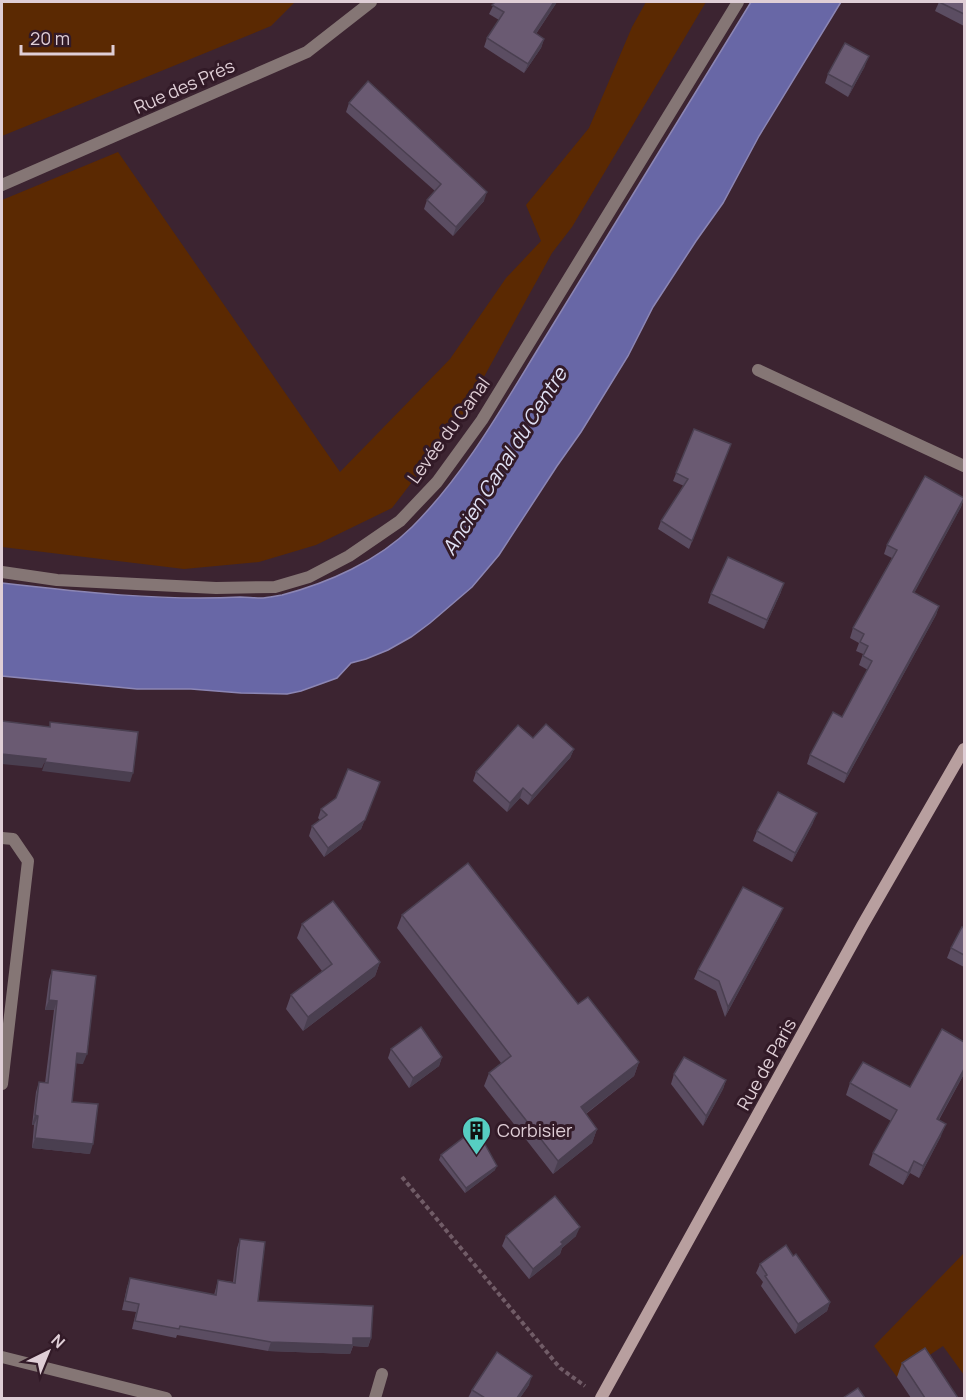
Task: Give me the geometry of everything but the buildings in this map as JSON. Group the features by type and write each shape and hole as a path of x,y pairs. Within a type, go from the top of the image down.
{"main road":[{"name":"Rue de Paris","path":"601,1398 862,926 964,749"}],"street":[{"name":"Rue des Prés","path":"2,185 307,52 371,2"},
{"name":"Levée du Canal","path":"2,572 57,580 216,588 274,587 309,577 339,561 400,521 437,482 482,420 738,2"},
{"path":"758,369 964,466"},
{"path":"2,838 13,839 28,861 2,1084"},
{"path":"2,1357 166,1398"},
{"path":"375,1398 382,1374"}],"path":[{"path":"402,1177 560,1368 601,1398"}],"shaded area":[{"path":"2,2 295,2 271,26 2,136"},
{"path":"646,2 706,2 572,227 552,253 462,417 392,508 316,545 259,562 184,569 2,547 2,200 118,152 340,472 450,359 506,278 541,241 526,205 589,128 632,27"},
{"path":"964,1253 964,1375 943,1346 897,1377 874,1346"}],"water":[{"name":"Ancien Canal du Centre","path":"751,2 841,2 759,136 723,203 653,307 628,356 581,432 499,555 472,587 411,637 388,650 351,663 337,678 287,694 137,689 2,676 2,583 150,597 266,598 299,590 334,577 368,560 399,539 432,506 484,436"}],"place":[{"name":"Corbisier","path":"476,1156"}]}
